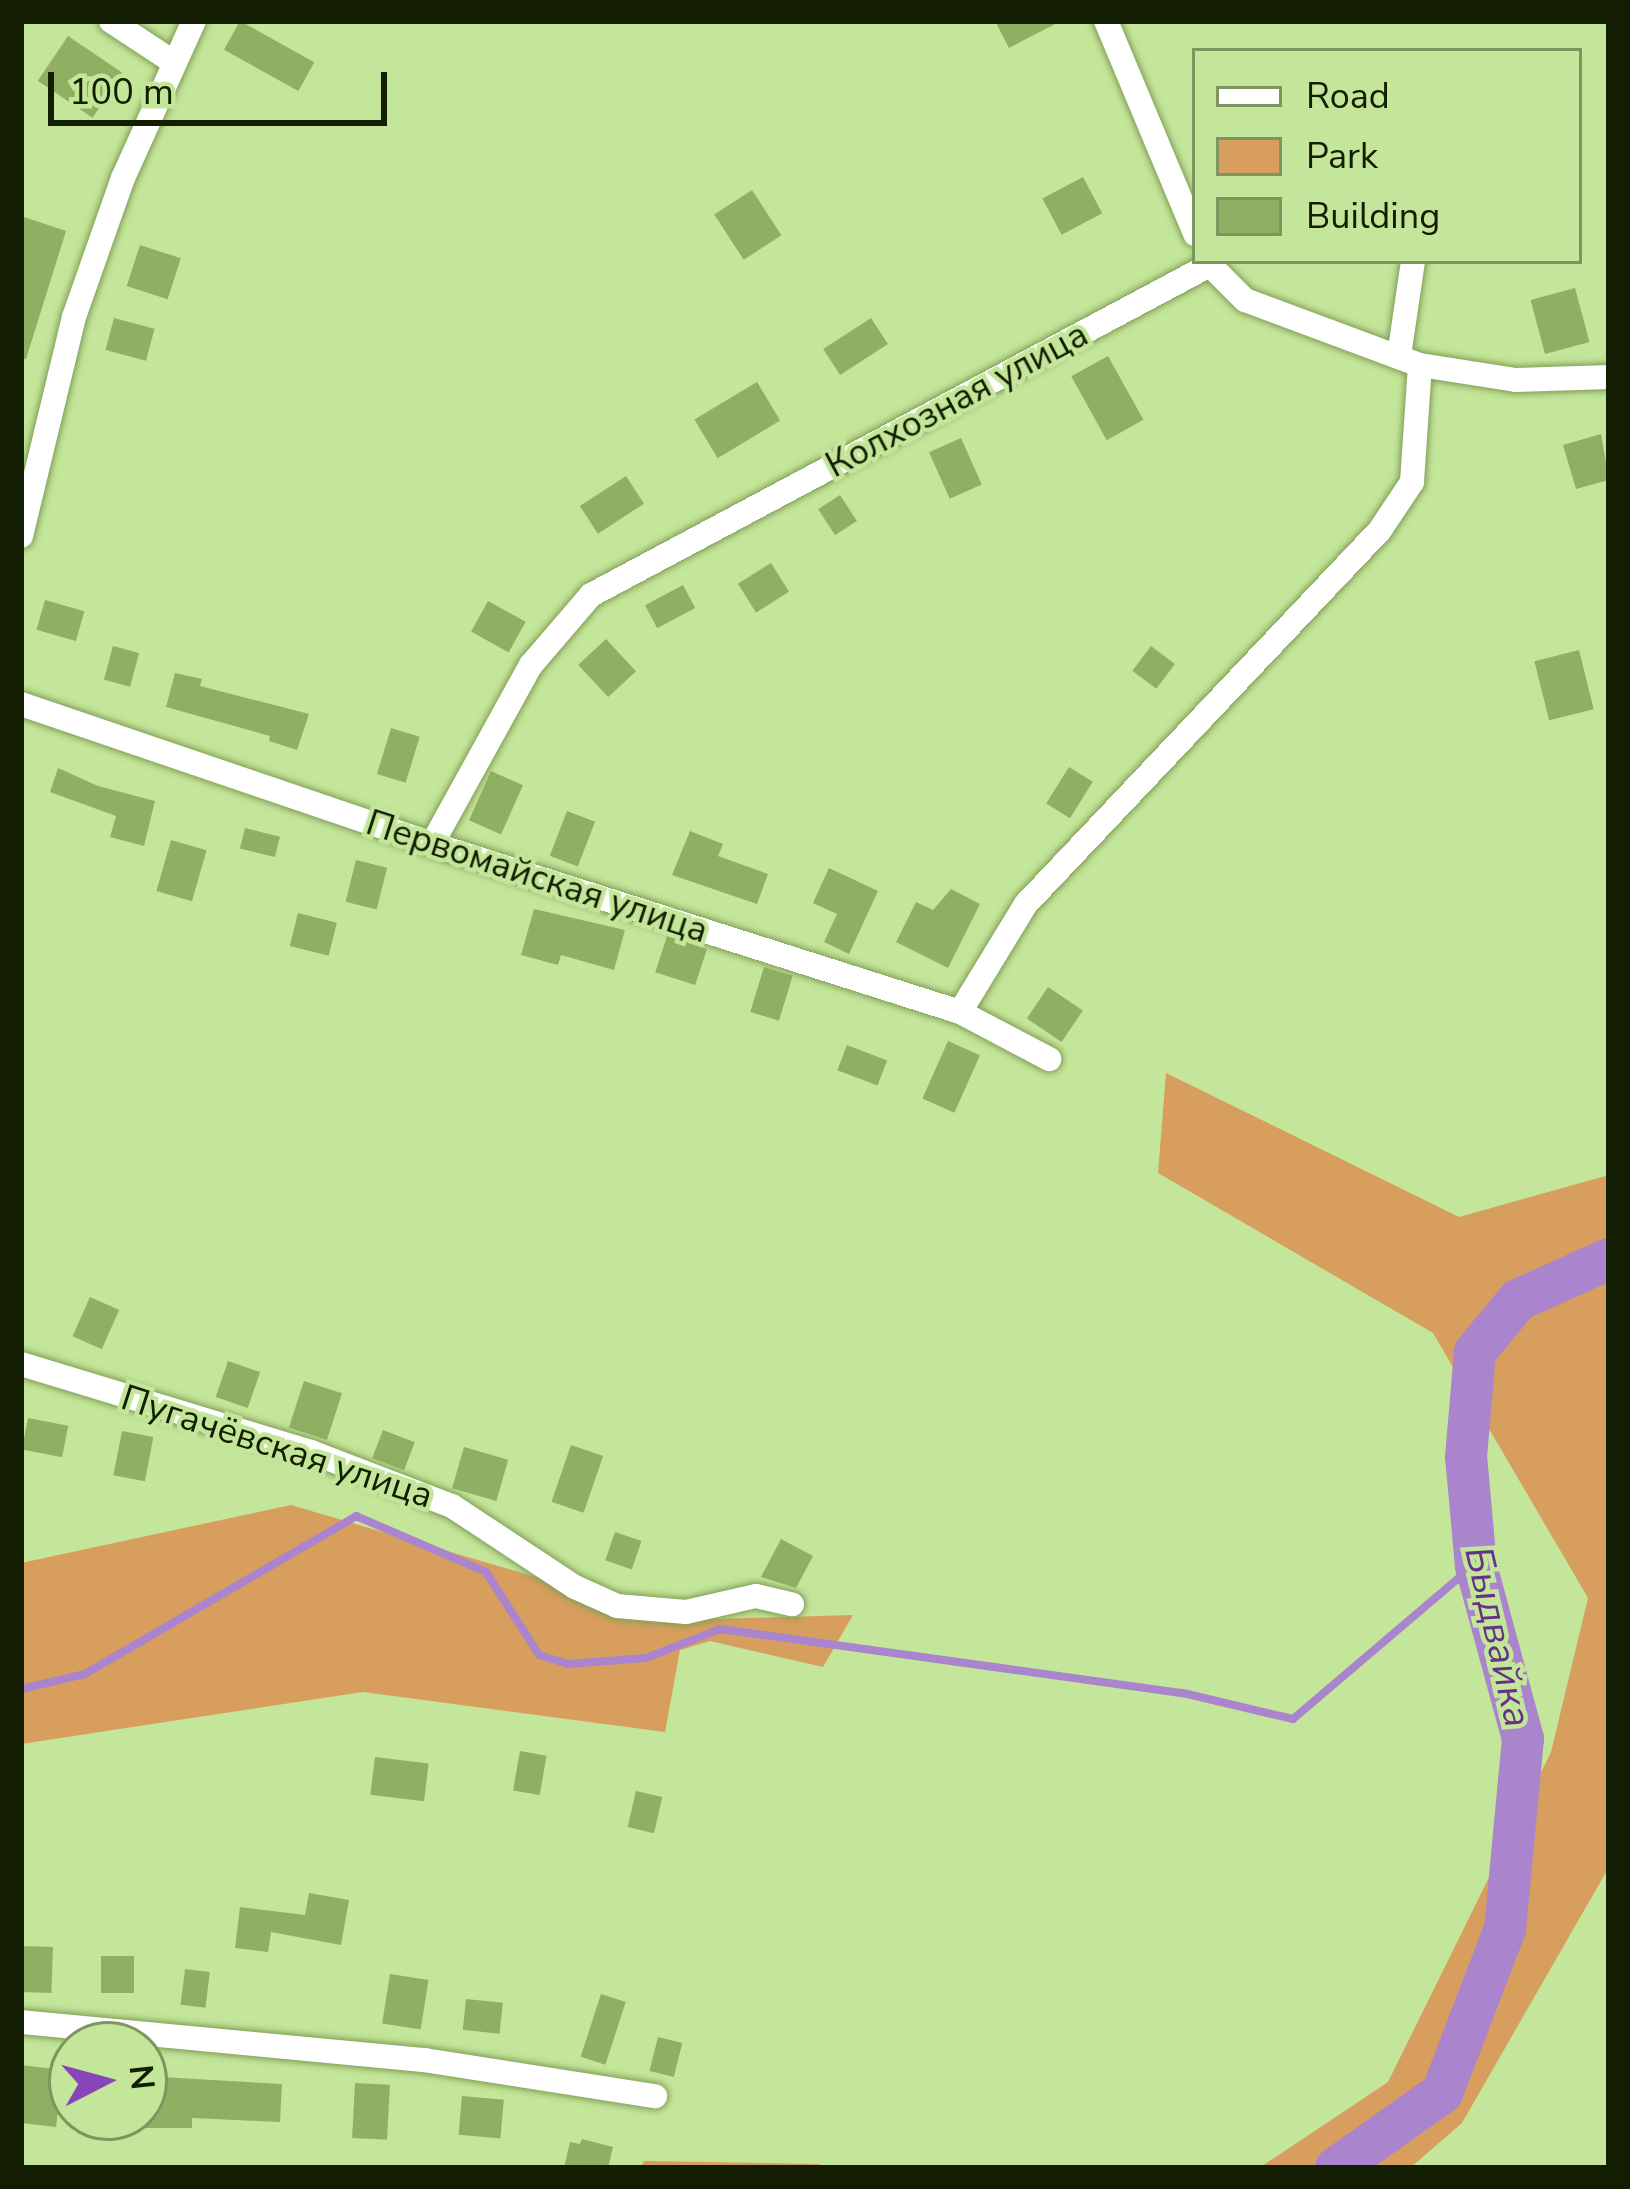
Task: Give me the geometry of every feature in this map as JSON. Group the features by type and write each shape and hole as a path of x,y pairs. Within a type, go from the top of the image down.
{"street":[{"path":"111,21 172,61"},
{"path":"21,536 74,317 172,61 194,21"},
{"path":"1106,21 1192,227"},
{"name":"Колхозная улица","path":"432,844 531,665 592,595 1207,264 1245,300 1410,360 1516,380 1609,376"},
{"path":"960,1012 1026,904 1380,530 1412,482 1413,264"},
{"name":"Первомайская улица","path":"21,704 432,844 960,1012 1048,1059"},
{"name":"Пугачёвская улица","path":"21,1364 311,1452 452,1506 575,1587 617,1606 686,1612 756,1596 792,1604"},
{"path":"21,2022 424,2060 655,2096"}],"green space":[{"path":"1166,1073 1459,1217 1609,1175 1609,1867 1462,2123 1410,2168 1259,2168 1388,2082 1551,1752 1588,1598 1433,1333 1158,1173"},
{"path":"291,1505 682,1620 853,1615 823,1667 710,1641 680,1650 665,1732 363,1692 21,1744 21,1563"},
{"path":"644,2161 819,2164 830,2168 640,2168"}],"building":[{"path":"240,21 314,62 298,91 224,50"},
{"path":"995,21 1061,21 1009,48"},
{"path":"68,36 123,73 93,118 38,81"},
{"path":"1083,177 1102,213 1062,235 1042,199"},
{"path":"752,190 781,235 744,260 714,215"},
{"path":"21,216 66,231 26,359 21,358"},
{"path":"140,245 181,258 168,299 127,286"},
{"path":"1575,288 1589,342 1545,354 1531,300"},
{"path":"114,318 155,329 146,361 105,350"},
{"path":"871,318 888,344 840,375 823,349"},
{"path":"1108,356 1143,420 1107,440 1071,376"},
{"path":"757,382 780,421 718,458 694,420"},
{"path":"1601,434 1609,480 1576,489 1563,445"},
{"path":"961,438 982,485 950,499 929,452"},
{"path":"626,476 644,504 598,534 580,506"},
{"path":"840,495 857,521 835,535 818,509"},
{"path":"771,563 789,592 756,613 738,584"},
{"path":"683,585 695,608 657,628 645,605"},
{"path":"45,600 84,611 76,641 36,630"},
{"path":"488,601 526,622 509,652 471,632"},
{"path":"606,639 636,671 608,697 578,665"},
{"path":"113,646 139,653 130,687 104,680"},
{"path":"1151,646 1175,664 1156,689 1132,671"},
{"path":"1579,650 1594,709 1549,720 1534,661"},
{"path":"175,673 202,679 200,686 309,714 297,750 269,741 270,736 166,707"},
{"path":"391,728 420,737 406,783 377,774"},
{"path":"1069,767 1093,782 1070,818 1046,803"},
{"path":"58,768 98,786 155,801 144,846 110,837 116,816 50,792"},
{"path":"491,771 523,785 501,835 469,820"},
{"path":"567,811 595,822 578,867 550,856"},
{"path":"245,828 280,837 275,857 240,848"},
{"path":"690,831 723,844 718,856 768,874 757,904 672,875"},
{"path":"171,840 207,850 192,901 156,891"},
{"path":"356,860 387,868 377,909 346,902"},
{"path":"829,868 878,891 849,954 824,942 837,914 813,903"},
{"path":"951,889 980,904 948,968 896,942 916,902 933,910"},
{"path":"534,909 625,930 614,970 561,955 558,965 521,955"},
{"path":"298,913 337,923 329,956 290,946"},
{"path":"667,936 707,949 695,985 655,972"},
{"path":"764,967 793,976 779,1021 750,1012"},
{"path":"1048,987 1083,1010 1062,1042 1027,1019"},
{"path":"948,1041 980,1055 954,1113 922,1099"},
{"path":"847,1045 887,1060 877,1086 837,1070"},
{"path":"90,1297 119,1310 102,1349 73,1336"},
{"path":"228,1361 260,1372 248,1408 216,1397"},
{"path":"304,1381 342,1393 327,1440 289,1428"},
{"path":"28,1418 68,1426 62,1457 22,1449"},
{"path":"383,1430 415,1442 404,1470 372,1458"},
{"path":"122,1431 153,1437 145,1481 113,1475"},
{"path":"571,1445 603,1456 584,1513 551,1502"},
{"path":"464,1447 508,1460 496,1501 452,1488"},
{"path":"615,1532 641,1541 632,1569 605,1560"},
{"path":"781,1539 813,1556 796,1588 761,1577"},
{"path":"520,1751 547,1756 540,1795 513,1790"},
{"path":"375,1757 429,1764 424,1801 370,1795"},
{"path":"636,1791 662,1797 654,1833 628,1827"},
{"path":"309,1893 349,1900 341,1945 271,1932 268,1952 235,1948 240,1907 305,1915"},
{"path":"21,1946 53,1947 51,1993 21,1992"},
{"path":"101,1956 134,1956 134,1993 101,1993"},
{"path":"185,1969 210,1972 205,2008 181,2005"},
{"path":"390,1974 429,1980 421,2029 382,2023"},
{"path":"601,1994 626,2002 605,2065 581,2057"},
{"path":"466,1999 503,2003 500,2034 463,2030"},
{"path":"658,2037 682,2043 674,2077 650,2071"},
{"path":"21,2065 48,2068 48,2126 21,2123"},
{"path":"168,2077 282,2084 280,2122 192,2118 192,2128 168,2128"},
{"path":"355,2083 390,2085 387,2140 352,2138"},
{"path":"462,2096 504,2100 500,2139 459,2135"},
{"path":"582,2139 613,2147 608,2168 564,2168 570,2142 580,2144"}],"waterway":[{"name":"Быдвайка","path":"1336,2168 1442,2093 1505,1929 1523,1739 1476,1566 1466,1457 1475,1352 1518,1300 1609,1259"},
{"path":"21,1689 85,1674 356,1516 486,1572 539,1655 568,1664 646,1658 720,1629 1183,1693 1293,1719 1476,1563"}]}
